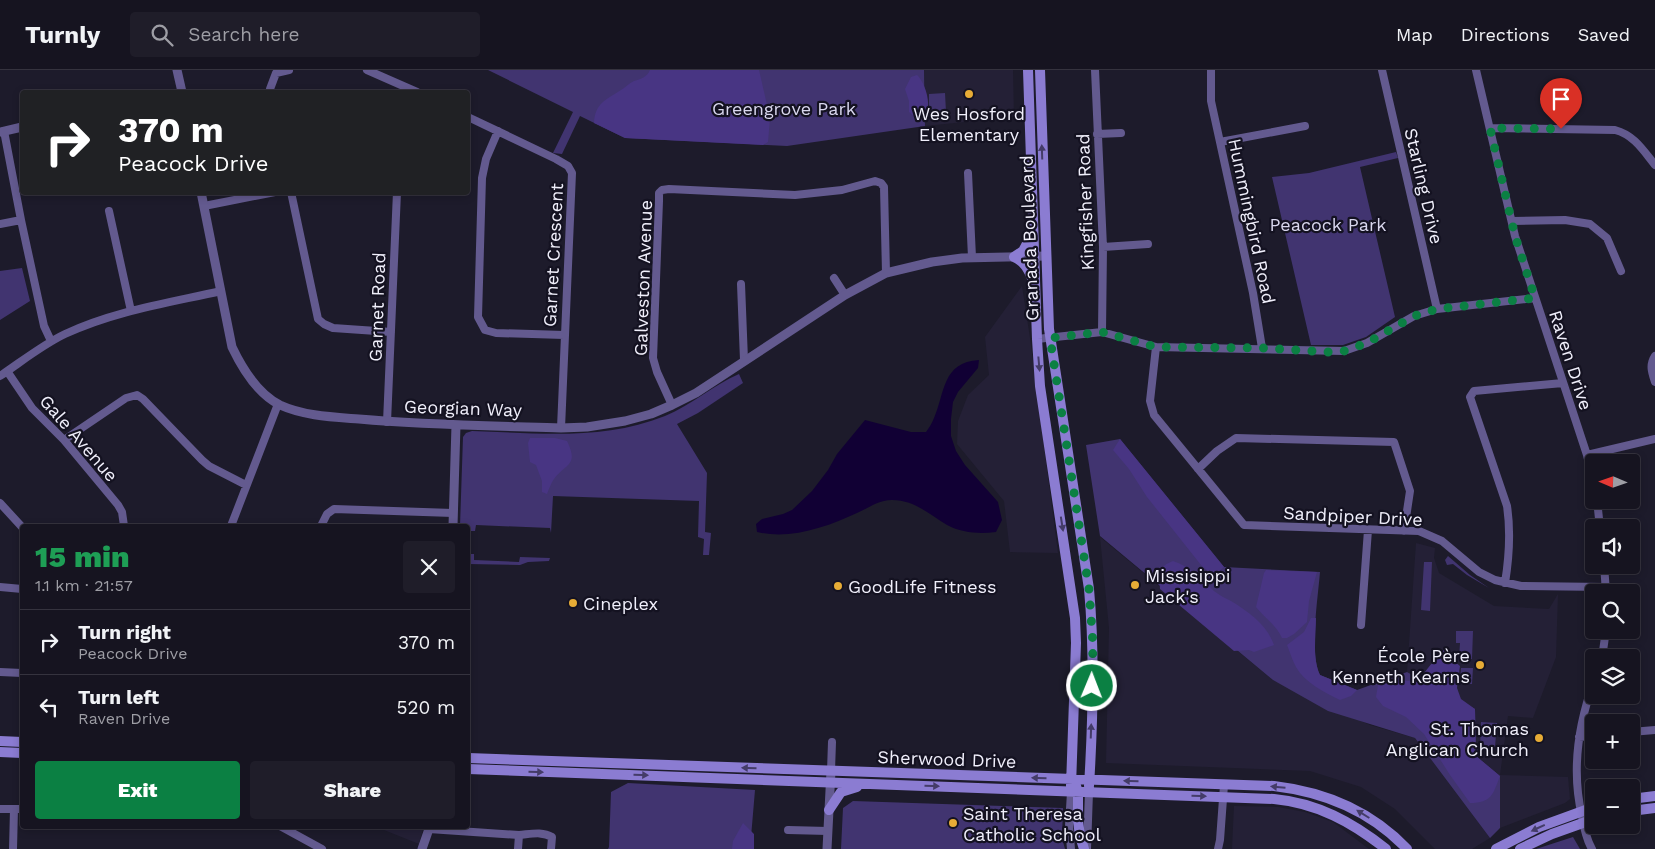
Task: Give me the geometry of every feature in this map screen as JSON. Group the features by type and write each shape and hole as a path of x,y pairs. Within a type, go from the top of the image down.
{"main road":[{"name":"Granada Boulevard","path":"1028,70 1036,339 1040,386 1075,618 1076,643 1071,780 1079,829 1086,849"},
{"name":"Granada Boulevard","path":"1040,70 1050,338 1089,589 1093,644 1089,792"},
{"path":"1034,229 1027,245 1014,257 1028,267 1035,286"},
{"path":"1,741 20,742"},
{"path":"0,752 20,753"},
{"path":"470,752 482,758"},
{"name":"Sherwood Drive","path":"470,758 1274,786 1293,788 1320,795 1355,809 1377,822 1407,849"},
{"name":"Sherwood Drive","path":"470,771 1223,796 1283,800 1308,804 1342,818 1386,849"},
{"path":"829,810 841,792 864,784"},
{"path":"1640,798 1655,796"},
{"path":"1640,810 1655,808"},
{"path":"1496,849 1539,827 1585,810"},
{"path":"1520,849 1583,822"},
{"path":"1396,838 1413,849"}],"street":[{"path":"177,70 182,90"},
{"path":"270,90 276,73 289,70"},
{"path":"367,70 412,90"},
{"name":"Kingfisher Road","path":"1095,70 1103,247 1102,332"},
{"name":"Hummingbird Road","path":"1212,70 1211,101 1253,293 1262,348"},
{"name":"Starling Drive","path":"1382,70 1437,309"},
{"name":"Raven Drive","path":"1476,70 1515,236 1587,454"},
{"name":"Garnet Crescent","path":"470,117 568,166 572,172 561,428"},
{"path":"1220,142 1305,126"},
{"path":"20,128 2,132 44,326 51,341"},
{"path":"1490,128 1626,133 1655,164"},
{"path":"498,131 486,159 482,178 478,318 485,330 496,333 564,335"},
{"path":"1097,134 1121,133"},
{"path":"968,173 972,257"},
{"name":"Galveston Avenue","path":"672,405 657,372 653,358 659,194 662,190 795,194 842,190 875,181 881,183 884,187 886,273"},
{"name":"Georgian Way","path":"202,195 232,347 240,366 260,389 278,404 318,415 387,422 561,428 587,427 625,421 651,414 696,393 845,295 886,273 932,262 972,257 1046,256"},
{"path":"204,206 260,195"},
{"path":"292,195 318,319 333,328 391,332"},
{"name":"Garnet Road","path":"387,422 396,195"},
{"path":"109,210 131,312"},
{"path":"0,224 21,220"},
{"path":"1512,221 1565,220 1590,224 1607,238 1621,271"},
{"path":"1103,247 1148,244"},
{"path":"834,278 845,295"},
{"path":"741,284 744,360"},
{"path":"0,376 51,341 77,329 131,312 221,292"},
{"path":"1036,339 1102,332 1156,347 1344,351 1367,343 1414,316 1437,309 1535,298"},
{"name":"Sandpiper Drive","path":"1156,347 1150,406 1154,415 1244,525 1419,531 1442,541 1479,572 1505,583 1521,586 1585,589"},
{"path":"1655,356 1651,361 1651,372 1655,382"},
{"name":"Gale Avenue","path":"7,371 32,408 64,440 122,512 124,524"},
{"path":"1505,583 1509,560 1507,506 1470,397 1474,391 1563,383"},
{"path":"64,440 126,398 137,395 209,466 246,486"},
{"path":"232,524 278,404"},
{"path":"453,524 456,425"},
{"path":"1198,469 1217,451 1236,438 1394,442 1410,491 1404,531"},
{"path":"1592,454 1655,440"},
{"path":"0,503 20,526"},
{"path":"322,524 327,514 334,509 453,513"},
{"path":"1361,625 1368,530"},
{"path":"0,588 20,589"},
{"path":"0,672 20,673"},
{"path":"1585,704 1576,752 1580,811 1587,840 1592,849"},
{"path":"1640,731 1655,730"},
{"path":"1578,737 1585,737"},
{"path":"827,849 832,742"},
{"path":"1218,849 1224,785"},
{"path":"1071,849 1069,826 1074,792"},
{"path":"1086,849 1089,792"},
{"path":"0,808 20,810"},
{"path":"13,849 14,809"},
{"path":"285,829 322,849"},
{"path":"422,849 430,829"},
{"path":"443,829 519,835 548,834 552,836 551,849"},
{"path":"788,830 828,832"},
{"path":"518,849 519,835"}],"shaded area":[{"path":"650,70 759,70 770,118 768,142 763,145 625,138 594,123 599,106 602,103 632,82 645,76"},
{"name":"Wes Hosford Elementary","path":"924,70 1013,70 1014,117 925,126"},
{"path":"917,75 925,87 928,98 928,108 920,117 914,116 909,112 909,101 905,89 911,77"},
{"path":"1022,286 1058,553 1010,552 1004,501 957,444 958,421 968,395 989,375 985,337"},
{"path":"979,360 978,368 958,392 953,402 951,436 956,451 965,465 998,502 1002,520 996,532 977,533 959,530 907,502 887,500 808,531 782,534 757,532 756,524 762,519 792,510 812,491 828,470 837,454 865,420 911,432 926,432 933,420 943,389 951,373 958,366"},
{"path":"530,438 555,438 567,441 572,455 570,463 554,479 547,494 542,492 542,481 536,465 530,462 528,443"},
{"path":"1120,439 1224,567 1218,572 1209,572 1201,565 1147,497 1129,469 1113,450"},
{"path":"1100,537 1273,680 1370,725 1415,738 1490,838 1472,849 1435,849 1395,809 1361,787 1310,771 1106,763 1109,628"},
{"name":"École Père Kenneth Kearns","path":"1416,543 1435,548 1434,558 1439,573 1494,606 1549,609 1558,594 1556,657 1533,718 1508,716 1500,775 1568,777 1570,799 1565,803 1500,828 1500,776 1476,756 1475,709 1407,672"},
{"path":"1173,561 1190,570 1216,592 1251,614 1267,631 1274,645 1254,652 1249,650 1234,651 1160,589 1160,572 1164,566"},
{"path":"1266,570 1317,572 1309,601 1307,622 1287,638 1282,638 1274,625 1256,607"},
{"path":"1311,618 1316,618 1315,654 1320,675 1357,690 1351,696 1340,700 1321,690 1304,678 1295,664 1287,645 1304,632"},
{"path":"1444,650 1448,650 1454,661 1460,666 1457,688 1461,699 1475,709 1476,756 1500,776 1491,796 1477,803 1470,803 1424,734 1406,717 1383,706 1376,697 1378,685 1388,681 1417,682"},
{"path":"1234,806 1278,807 1305,812 1333,822 1369,849 1232,849"},
{"path":"743,823 754,834 754,849 732,849 733,841"},
{"path":"382,829 423,829 419,844"}],"green space":[{"name":"Greengrove Park","path":"488,70 924,70 925,126 787,146 625,138 580,116 562,154 553,153 573,112"},
{"path":"945,93 946,112 929,113 929,94"},
{"name":"Peacock Park","path":"1396,152 1398,158 1360,167 1395,317 1366,337 1343,345 1311,345 1272,177 1309,173"},
{"path":"22,268 30,301 0,320 0,271"},
{"path":"739,374 743,383 698,413 677,424 707,473 705,532 711,533 709,555 703,555 704,539 698,537 699,501 553,496 551,533 550,528 476,525 475,531 470,531 470,524 460,524 463,437 466,433 472,431 570,434 618,429 642,424 665,416"},
{"path":"1120,439 1224,567 1320,572 1316,610 1315,653 1320,675 1357,690 1407,672 1475,709 1476,756 1500,776 1500,828 1490,838 1415,738 1328,711 1273,680 1100,536 1086,445"},
{"path":"470,554 474,554 474,560 519,562 520,557 550,558 549,561 528,562 520,565 470,564"},
{"path":"1448,556 1489,588 1453,564 1447,565 1445,560"},
{"path":"1424,562 1432,562 1430,611 1421,610"},
{"path":"1456,631 1473,631 1472,659 1459,658 1460,643 1456,643"},
{"path":"1461,668 1473,668 1472,684 1460,684"},
{"path":"1481,722 1497,723 1495,747 1480,746"},
{"path":"628,783 755,790 750,849 608,849 611,792"},
{"name":"Saint Theresa Catholic School","path":"853,801 1063,808 1062,838 1065,849 841,849 843,808"},
{"path":"1573,837 1580,849 1536,849"}],"place":[{"name":"Wes Hosford Elementary","path":"969,94"},
{"name":"Missisippi Jack's","path":"1135,585"},
{"name":"GoodLife Fitness","path":"838,586"},
{"name":"Cineplex","path":"573,603"},
{"name":"École Père Kenneth Kearns","path":"1480,665"},
{"name":"St. Thomas Anglican Church","path":"1539,738"},
{"name":"Saint Theresa Catholic School","path":"953,823"}],"route":[{"path":"1092,686 1093,644 1089,589 1050,338 1102,332 1156,347 1344,351 1367,343 1414,316 1437,309 1535,298 1515,236 1490,128 1561,129"}]}
